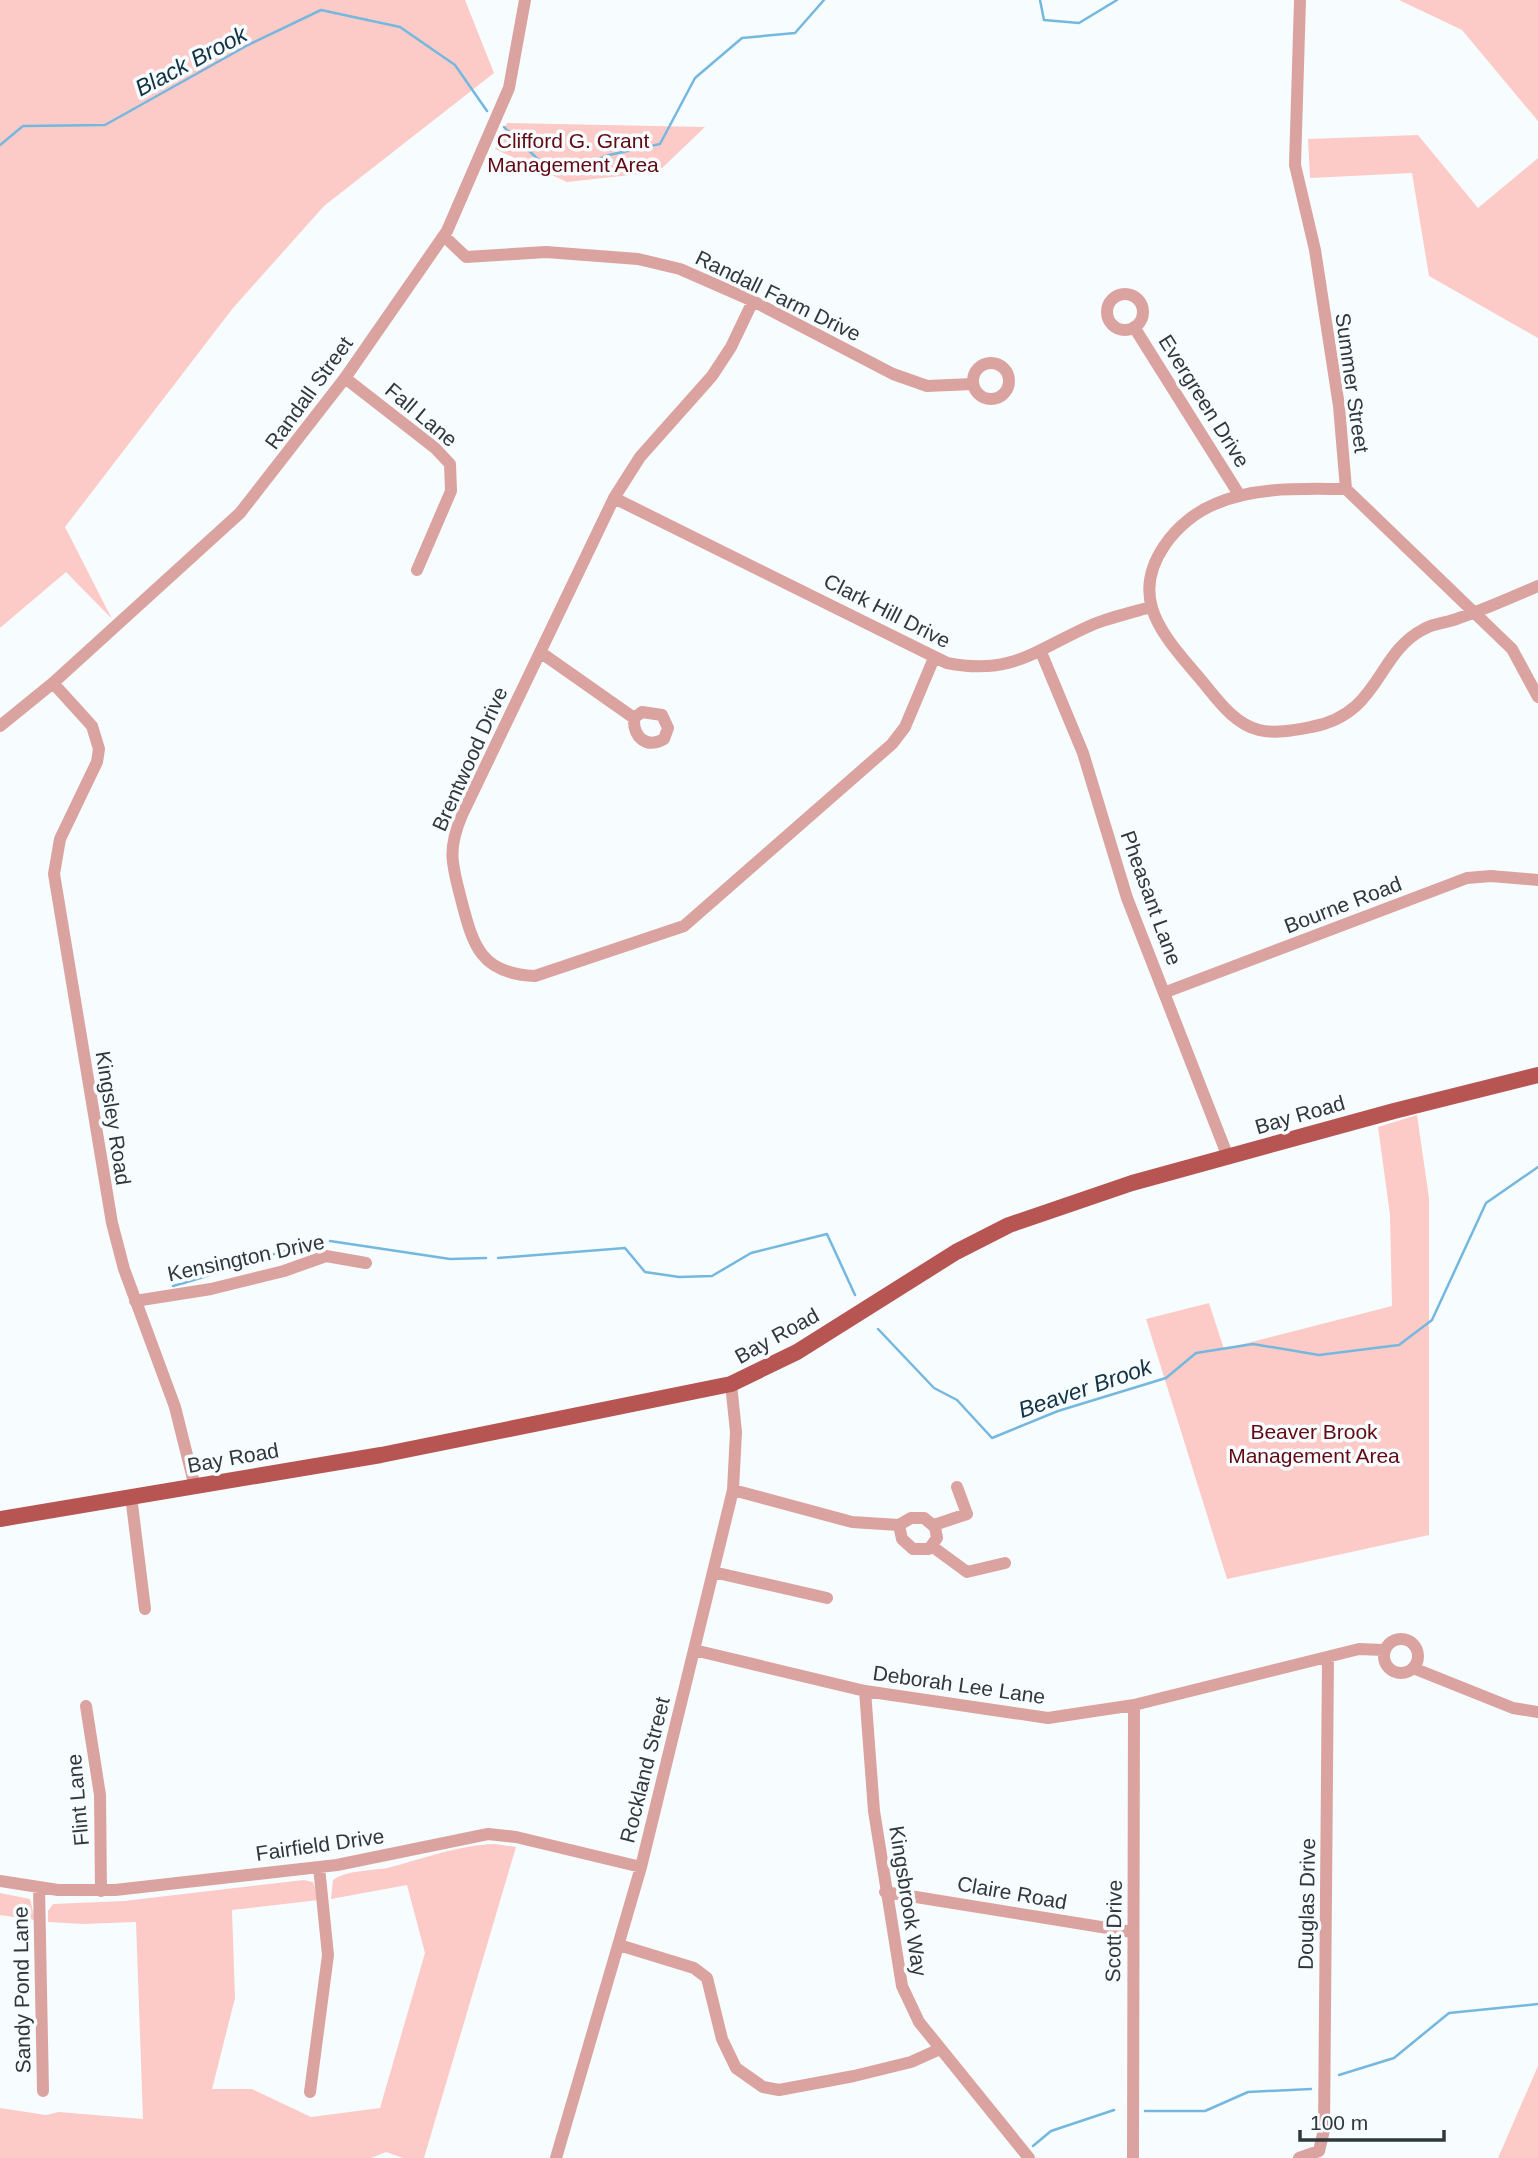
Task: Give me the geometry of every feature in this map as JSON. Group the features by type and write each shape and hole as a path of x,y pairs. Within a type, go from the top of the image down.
{"main road":[{"name":"Bay Road","path":"0,1519 381,1455 731,1384 797,1352 956,1252 1009,1225 1132,1183 1538,1075"}],"street":[{"name":"Randall Street","path":"0,726 53,682 240,513 345,377 444,236 495,127 509,88 524,0"},
{"name":"Summer Street","path":"1300,0 1295,165 1315,250 1339,406 1346,489"},
{"name":"Randall Farm Drive","path":"444,236 466,257 546,252 638,259 680,269 753,300 893,374 926,386 973,384"},
{"name":"Brentwood Drive","path":"753,300 732,347 712,376 640,457 614,498 452,839 451,864 469,935 478,952 495,967 523,976 557,970 684,926 892,744 905,727 934,657"},
{"name":"Evergreen Drive","path":"1134,327 1240,496"},
{"name":"Fall Lane","path":"345,377 435,448 450,464 451,491 417,570"},
{"path":"1538,586 1474,613 1424,629 1415,635 1350,713 1322,725 1268,731 1248,726 1222,705 1174,647 1151,607 1152,579 1158,555 1169,537 1184,521 1216,503 1240,496 1291,489 1346,489 1474,613 1511,649 1538,697"},
{"name":"Clark Hill Drive","path":"614,498 934,657 973,668 993,668 1041,652 1098,623 1151,607"},
{"path":"540,652 634,718"},
{"name":"Pheasant Lane","path":"1041,652 1083,753 1127,898 1166,992 1228,1157"},
{"name":"Kingsley Road","path":"53,682 92,726 98,739 99,754 60,839 54,874 101,1166 112,1223 135,1301 175,1408 195,1487"},
{"name":"Bourne Road","path":"1166,992 1467,878 1491,876 1538,880"},
{"name":"Kensington Drive","path":"135,1301 235,1283 284,1271 326,1256 366,1263"},
{"name":"Rockland Street","path":"556,2158 641,1867 733,1490 736,1432 731,1384"},
{"path":"934,1525 967,1514 957,1487"},
{"path":"733,1490 852,1522 899,1525 920,1517 934,1525 937,1538 933,1546 921,1551 909,1547 902,1539 899,1525"},
{"path":"131,1496 145,1609"},
{"path":"933,1546 967,1572 1004,1563"},
{"path":"713,1572 827,1598"},
{"name":"Deborah Lee Lane","path":"694,1650 865,1691 1048,1718 1134,1705 1359,1649 1384,1650 1395,1639 1408,1641 1418,1655 1413,1668"},
{"path":"1384,1650 1384,1661 1390,1670 1401,1674 1413,1668 1513,1707 1538,1712"},
{"name":"Douglas Drive","path":"1299,2158 1319,2151 1324,2130 1328,1657"},
{"name":"Kingsbrook Way","path":"865,1691 885,1892 897,1968 906,1996 919,2022 1029,2158"},
{"name":"Scott Drive","path":"1133,2158 1134,1705"},
{"name":"Flint Lane","path":"86,1706 100,1795 101,1891"},
{"name":"Fairfield Drive","path":"0,1881 39,1887 101,1891 319,1867 488,1834 516,1837 641,1867"},
{"path":"310,2092 328,1955 319,1867"},
{"name":"Sandy Pond Lane","path":"39,1887 43,2091"},
{"name":"Claire Road","path":"885,1892 1132,1932"},
{"path":"619,1945 694,1968 707,1978 722,2039 736,2068 748,2080 763,2087 779,2090 854,2076 911,2062 940,2049"}],"green space":[{"path":"0,0 465,0 494,73 324,206 233,308 65,527 112,619 66,572 0,628"},
{"path":"1399,0 1538,0 1538,121 1462,30"},
{"name":"Clifford G. Grant Management Area","path":"507,123 705,127 658,172 567,182 495,149"},
{"path":"1418,135 1478,208 1538,158 1538,338 1429,276 1412,173 1310,178 1308,139"},
{"name":"Beaver Brook Management Area","path":"1417,1115 1429,1198 1429,1535 1227,1579 1146,1319 1209,1303 1224,1349 1392,1306 1390,1215 1378,1127"},
{"path":"495,1844 516,1847 424,2158 403,2158 386,2152 371,2158 0,2158 0,2108 46,2115 59,2112 143,2119 136,1922 48,1922 48,1911 53,1904 124,1901 304,1880 313,1882 319,1900 232,1910 235,1998 212,2089 252,2089 311,2117 380,2108 425,1953 407,1885 331,1899 333,1880 352,1873 387,1868 454,1850"},
{"path":"0,1893 30,1899 35,1920 0,1915"},
{"path":"1538,2066 1538,2158 1498,2158"}],"waterway":[{"name":"Black Brook","path":"504,127 544,165 580,166 609,155 660,144 695,78 742,38 795,33 824,0"},
{"name":"Black Brook","path":"1040,0 1044,20 1079,23 1117,0"},
{"name":"Black Brook","path":"0,145 23,126 105,125 248,45 321,10 400,27 455,65 487,111"},
{"name":"Beaver Brook","path":"878,1329 934,1388 957,1400 992,1438 1058,1411 1166,1378 1196,1353 1253,1344 1319,1355 1399,1345 1432,1320 1486,1203 1538,1167"},
{"name":"Beaver Brook","path":"498,1258 625,1248 645,1272 679,1277 712,1276 751,1253 827,1234 855,1295"},
{"name":"Beaver Brook","path":"330,1241 450,1259 486,1258"},
{"name":"Beaver Brook","path":"173,1286 320,1243"},
{"path":"1339,2075 1394,2058 1449,2013 1538,2004"},
{"path":"1145,2111 1205,2111 1248,2092 1311,2089"},
{"path":"1033,2146 1051,2131 1114,2110"}]}
